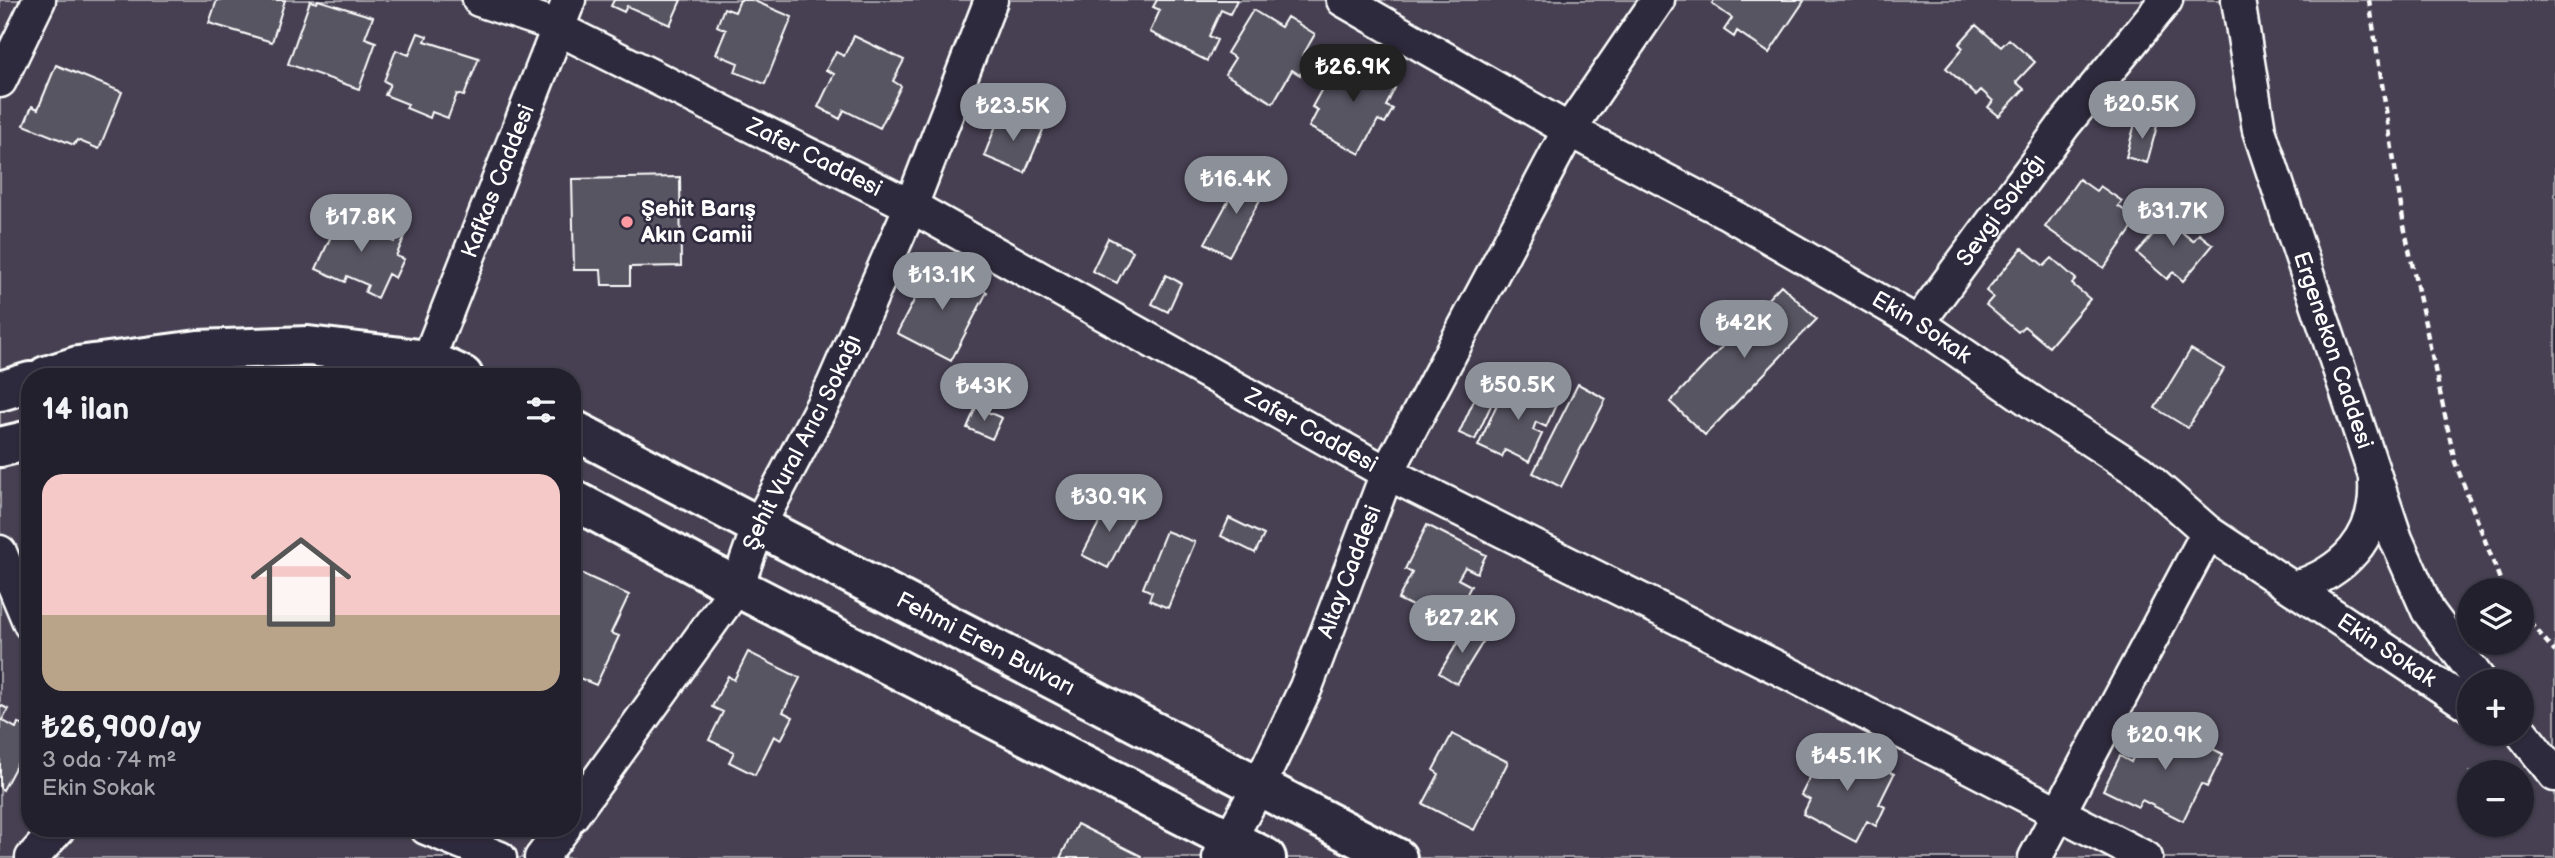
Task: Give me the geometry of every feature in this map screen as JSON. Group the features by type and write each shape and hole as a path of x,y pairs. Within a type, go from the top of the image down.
{"street":[{"path":"0,81 39,0"},
{"name":"Zafer Caddesi","path":"479,0 543,21 911,206 1387,473 1780,669 2146,858"},
{"name":"Kafkas Caddesi","path":"428,360 569,0"},
{"name":"Şehit Vural Arıcı Sokağı","path":"581,804 737,587 759,525 833,386 911,206 991,0"},
{"name":"Ekin Sokak","path":"1343,0 1569,130 1726,212 1918,323 2140,472 2208,532 2457,697"},
{"name":"Altay Caddesi","path":"1224,848 1259,786 1307,687 1387,473 1569,130 1658,0"},
{"name":"Sevgi Sokağı","path":"1918,323 2064,125 2166,0"},
{"name":"Ergenekon Caddesi","path":"2238,0 2259,130 2396,539 2428,611 2471,669"},
{"path":"72,368 198,350 308,346 428,360 446,368"},
{"path":"0,391 21,385"},
{"name":"Fehmi Eren Bulvarı","path":"581,434 1396,858"},
{"path":"0,447 21,442"},
{"path":"2293,589 2328,575 2343,564 2355,550 2367,531 2373,509 2375,486 2372,464"},
{"path":"581,504 1224,848 1266,858"},
{"path":"2035,858 2208,532"},
{"path":"0,552 21,602"},
{"path":"2529,746 2555,775"},
{"path":"32,858 52,837"},
{"path":"448,837 500,858"},
{"path":"541,858 557,837"}],"path":[{"path":"2369,0 2404,226 2455,462 2499,578"},
{"path":"2534,627 2555,652"}],"shaded area":[{"path":"0,0 2555,0 2555,858 0,858"}],"building":[{"path":"217,0 285,0 272,42 209,23"},
{"path":"318,0 373,17 365,38 376,42 359,89 288,64 310,1 317,3"},
{"path":"614,0 681,0 670,25 627,6 624,12 611,6"},
{"path":"740,0 752,0 792,17 765,84 735,72 738,63 716,54 726,30 717,26 724,8 735,12"},
{"path":"1157,0 1237,0 1230,14 1221,10 1209,36 1217,40 1207,61 1150,32 1160,10 1153,7"},
{"path":"1714,0 1804,1 1769,53 1737,31 1734,37 1724,30 1732,18 1712,4"},
{"path":"1253,10 1281,27 1287,17 1315,34 1303,55 1309,59 1300,75 1292,70 1273,103 1225,74 1235,58 1227,53"},
{"path":"1976,25 2001,47 2009,39 2035,62 2016,82 2024,89 1999,116 1988,107 1993,101 1981,90 1976,95 1946,68 1963,48 1959,44"},
{"path":"418,33 427,36 425,41 479,58 464,96 457,94 448,118 432,112 430,118 406,108 408,104 385,95 390,84 384,81 396,50 409,55"},
{"path":"854,36 904,60 893,81 901,86 880,128 844,110 840,119 818,107 834,74 826,70 836,52 844,56"},
{"path":"1346,52 1385,72 1380,80 1395,88 1386,106 1393,109 1385,123 1378,120 1360,154 1309,127 1318,110 1312,107 1324,85 1334,90 1340,79 1333,75"},
{"path":"56,65 122,92 99,149 77,140 74,145 24,125 32,106 38,109"},
{"path":"1001,113 1043,130 1025,173 984,156"},
{"path":"2136,120 2157,126 2147,163 2126,157"},
{"path":"1242,176 1266,189 1229,256 1205,243"},
{"name":"Şehit Barış Akın Camii","path":"680,177 681,266 630,267 630,285 602,285 601,270 574,270 572,179"},
{"path":"2079,179 2096,191 2100,186 2122,201 2118,206 2138,220 2104,268 2045,227"},
{"path":"2169,210 2183,223 2178,229 2193,241 2199,234 2213,245 2183,281 2173,272 2167,279 2137,253 2155,232 2147,225 2155,217 2160,221"},
{"path":"342,212 372,226 369,233 376,236 381,225 389,229 385,238 394,242 398,233 405,236 396,256 404,259 395,278 388,274 377,298 365,292 368,285 347,276 345,282 316,269"},
{"path":"1108,238 1133,251 1117,283 1092,271"},
{"path":"2022,248 2044,266 2052,258 2076,279 2072,284 2090,299 2049,347 2024,326 2018,332 1986,305 1993,297 1986,291"},
{"path":"933,264 987,292 951,361 897,333"},
{"path":"1166,275 1181,283 1168,312 1152,304"},
{"path":"1781,285 1817,319 1705,435 1670,402"},
{"path":"2191,349 2224,369 2188,428 2155,408"},
{"path":"1490,365 1506,373 1475,440 1459,433"},
{"path":"1507,382 1533,394 1536,387 1559,398 1546,427 1536,422 1533,430 1542,434 1529,462 1505,450 1502,457 1478,446"},
{"path":"1578,384 1606,399 1561,487 1533,473"},
{"path":"976,407 1002,418 992,439 967,428"},
{"path":"1111,500 1136,513 1108,568 1082,555"},
{"path":"1229,518 1264,535 1255,553 1221,536"},
{"path":"1427,525 1486,555 1477,573 1465,567 1458,579 1471,586 1449,629 1437,621 1446,603 1438,599 1430,615 1398,599 1412,573 1405,569"},
{"path":"1166,531 1195,542 1168,608 1149,600 1152,592 1143,588"},
{"path":"581,573 629,595 611,633 619,636 596,685 581,679"},
{"path":"1468,626 1486,637 1457,684 1439,673"},
{"path":"748,652 800,678 783,712 793,717 781,740 774,736 755,775 729,762 734,752 709,740 723,712 712,707 728,676 734,680"},
{"path":"0,705 8,709 2,720 16,728 18,723 21,724 21,763 18,762 3,790 0,788"},
{"path":"2159,722 2223,754 2207,787 2201,784 2183,821 2142,800 2138,807 2103,790 2120,756 2131,762 2143,736 2150,739"},
{"path":"1452,734 1508,762 1474,830 1423,804 1439,774 1433,770"},
{"path":"1837,744 1894,774 1879,804 1885,807 1876,826 1867,821 1856,842 1803,814 1810,800 1801,795 1816,766 1824,770"},
{"path":"1077,824 1141,856 1140,858 1060,858"}],"place":[{"name":"Şehit Barış Akın Camii","path":"627,222"}]}
